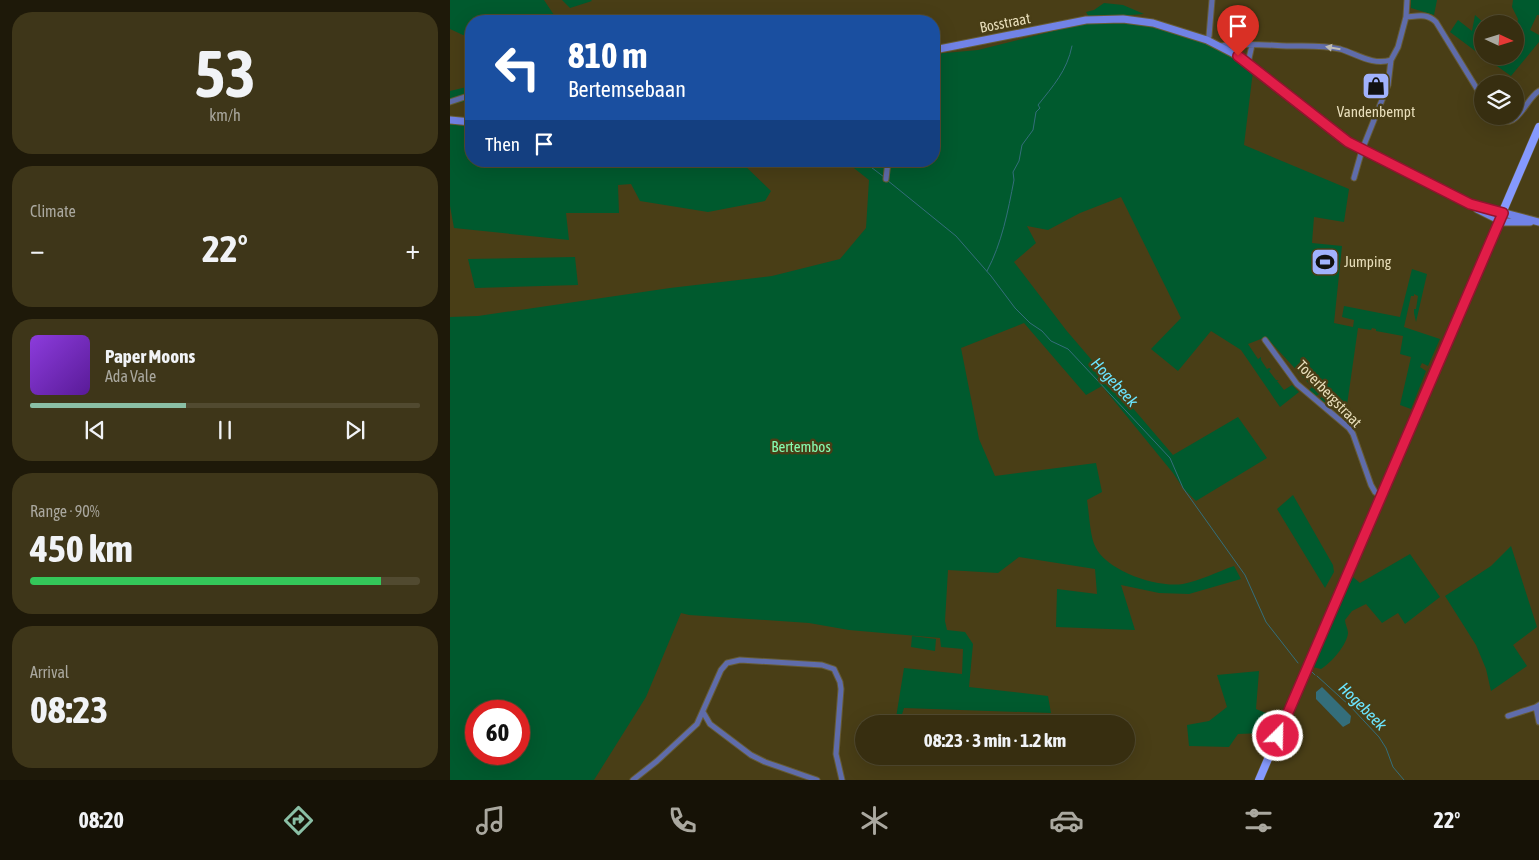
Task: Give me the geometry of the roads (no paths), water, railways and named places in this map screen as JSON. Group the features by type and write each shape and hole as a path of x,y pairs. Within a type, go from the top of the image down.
{"main road":[{"path":"1259,780 1539,127"}],"street":[{"path":"1207,40 1212,0"},
{"path":"1354,178 1362,150 1387,89 1391,60 1398,48 1406,17 1407,0"},
{"path":"1406,17 1424,16 1434,20 1474,84"},
{"name":"Bosstraat","path":"940,49 1081,21 1107,18 1152,23 1207,40 1220,46 1248,63 1330,129 1362,150 1470,204"},
{"path":"1220,46 1235,44 1325,47 1341,50 1375,62 1391,60"},
{"path":"1248,63 1252,45"},
{"path":"1524,107 1532,96 1539,91"},
{"path":"450,102 465,97"},
{"path":"450,120 465,121"},
{"path":"886,179 887,167"},
{"path":"1470,204 1536,222"},
{"path":"1470,204 1499,221 1508,223 1536,222"},
{"name":"Toverbergstraat","path":"1264,340 1297,384 1349,428 1353,434 1371,485 1375,492 1381,496"},
{"path":"633,780 657,761 697,724 721,670 731,662 740,660 829,666 834,669 838,675 841,689 836,754 842,780"},
{"path":"1508,716 1538,707 1539,722"},
{"path":"703,712 710,724 751,755 765,762 817,780"},
{"path":"697,724 710,724"}],"water":[{"path":"1322,687 1351,716 1350,723 1343,727 1316,699 1316,692"}],"waterway":[{"path":"987,271 1004,227 1014,180 1013,172 1019,161 1022,145 1033,130 1036,112 1040,108 1038,105 1063,71 1072,46"},
{"name":"Hogebeek","path":"871,167 884,177"},
{"name":"Hogebeek","path":"887,180 956,236 991,276 1015,308 1051,341 1068,349 1170,458 1183,488 1245,575 1266,622 1298,663"},
{"name":"Hogebeek","path":"1312,672 1315,675"},
{"name":"Hogebeek","path":"1317,676 1350,706 1379,737 1386,748 1393,767 1404,780"}],"place":[{"name":"Vandenbempt","path":"1376,86"},
{"name":"Jumping","path":"1325,262"}],"park label":[{"name":"Bertembos","path":"801,447"}]}
